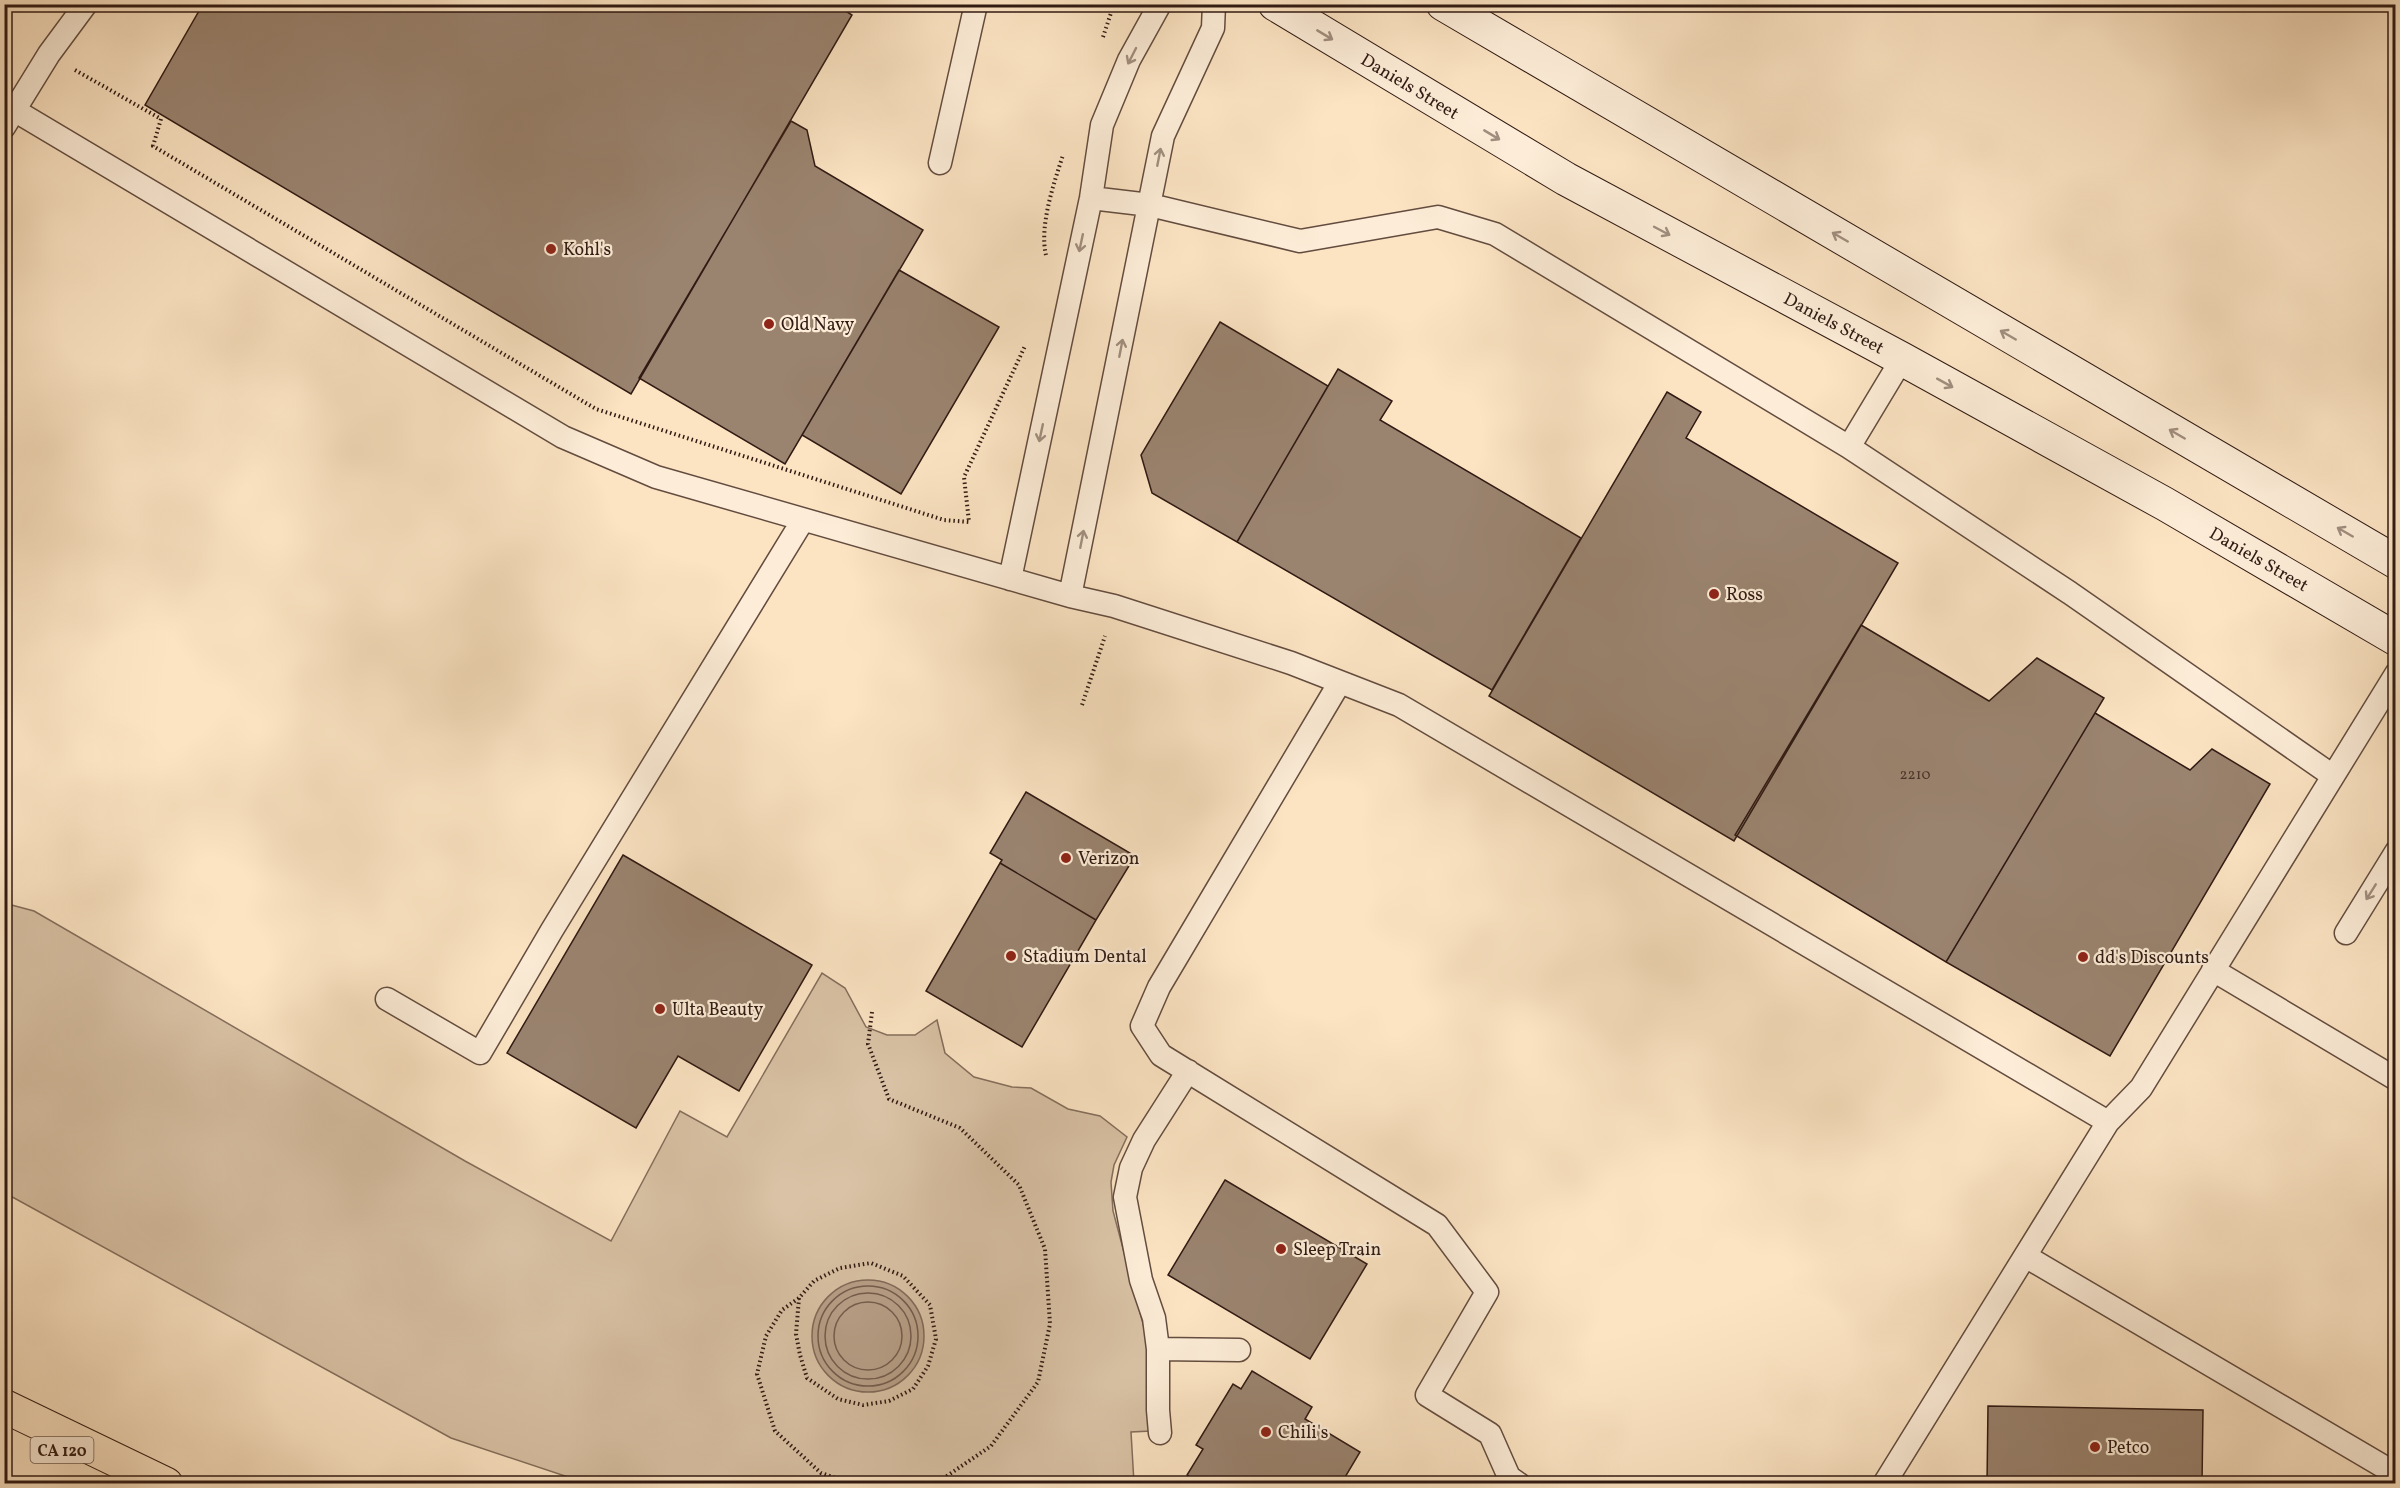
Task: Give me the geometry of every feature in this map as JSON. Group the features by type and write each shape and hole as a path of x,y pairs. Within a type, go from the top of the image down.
{"highway":[{"path":"4,1406 166,1484"},
{"name":"CA 120","path":"4,1416 119,1484"}],"main road":[{"name":"Daniels Street","path":"1275,4 1566,179 1902,359 2164,504 2396,639"},
{"path":"1443,4 2396,562"}],"lane":[{"path":"86,4 49,54 9,119 562,437 656,477 1070,596 1114,606 1291,663 1399,705 2108,1122"},
{"path":"939,164 976,4"},
{"path":"1010,579 1091,198 1102,125 1129,60 1160,4"},
{"path":"1070,596 1162,136 1213,28 1214,4"},
{"path":"1091,198 1150,205 1300,241 1438,217 1495,234 1849,447 2070,593 2333,776"},
{"path":"1849,447 1902,359"},
{"path":"387,999 480,1053 552,930 803,520"},
{"path":"1884,1484 2108,1122 2141,1088 2396,674"},
{"path":"1340,682 1159,987 1142,1026 1161,1056 1437,1225 1487,1292 1427,1395 1490,1434 1509,1477 1519,1484"},
{"path":"2346,933 2396,852"},
{"path":"2213,970 2396,1079"},
{"path":"1160,1432 1158,1349 1154,1318 1142,1280 1125,1197 1131,1168 1144,1140 1188,1071"},
{"path":"2025,1256 2396,1474"},
{"path":"1158,1349 1239,1350"}],"path":[{"path":"1103,38 1114,4"},
{"path":"49,54 161,119 153,146 596,409 944,520 969,522 964,477 1028,340"},
{"path":"1048,264 1043,242 1054,183 1065,150"},
{"path":"1082,705 1114,606"},
{"path":"872,1012 868,1044 889,1099 960,1128 977,1144 1019,1185 1045,1249 1050,1324 1038,1382 992,1446 936,1484"},
{"path":"799,1298 796,1334 807,1378 838,1399 863,1405 889,1401 913,1389 928,1366 936,1339 930,1305 903,1276 871,1263 840,1268 814,1281 799,1298 782,1310 766,1336 757,1374 775,1431 821,1473 853,1484"}],"shaded area":[{"path":"4,903 34,911 465,1161 611,1241 680,1111 727,1137 822,973 845,988 866,1027 887,1035 915,1035 937,1020 945,1053 974,1077 1012,1087 1031,1088 1068,1109 1100,1116 1127,1137 1114,1165 1111,1182 1113,1211 1146,1335 1151,1431 1131,1432 1134,1483 586,1483 451,1438 5,1193"}],"water":[{"path":"868,1280 890,1284 908,1296 920,1314 924,1336 920,1358 908,1376 890,1388 868,1392 846,1388 828,1376 816,1358 812,1336 816,1314 828,1296 846,1284"}],"building":[{"name":"Kohl's","path":"203,4 835,4 852,15 631,394 145,105"},
{"name":"Old Navy","path":"791,121 807,130 815,166 923,230 785,464 639,378"},
{"path":"899,270 999,327 901,494 802,435"},
{"path":"1220,322 1328,386 1237,542 1152,493 1141,455"},
{"path":"1338,369 1392,401 1380,420 1581,538 1492,690 1237,542"},
{"name":"Ross","path":"1667,392 1701,412 1686,438 1898,563 1734,841 1489,696"},
{"path":"1861,625 1989,701 2037,658 2104,698 1946,962 1735,835"},
{"path":"2095,713 2190,770 2212,749 2270,784 2110,1056 1946,962"},
{"name":"Verizon","path":"1026,792 1135,856 1096,920 1000,863 1002,860 990,853"},
{"name":"Ulta Beauty","path":"623,855 812,965 739,1091 678,1056 636,1128 507,1053"},
{"name":"Stadium Dental","path":"1000,863 1096,920 1022,1047 926,991"},
{"path":"1225,1180 1367,1264 1310,1359 1168,1275"},
{"name":"Chili's","path":"1252,1371 1312,1407 1305,1419 1360,1452 1341,1484 1201,1484 1187,1475 1203,1449 1196,1445 1233,1384 1241,1389"},
{"name":"Petco","path":"1988,1406 2203,1410 2202,1484 1987,1484"}],"place":[{"name":"Kohl's","path":"551,249"},
{"name":"Old Navy","path":"769,324"},
{"name":"Ross","path":"1714,594"},
{"name":"Verizon","path":"1066,858"},
{"name":"Stadium Dental","path":"1011,956"},
{"name":"dd's Discounts","path":"2083,957"},
{"name":"Ulta Beauty","path":"660,1009"},
{"name":"Sleep Train","path":"1281,1249"},
{"name":"Chili's","path":"1266,1432"},
{"name":"Petco","path":"2095,1447"}]}
